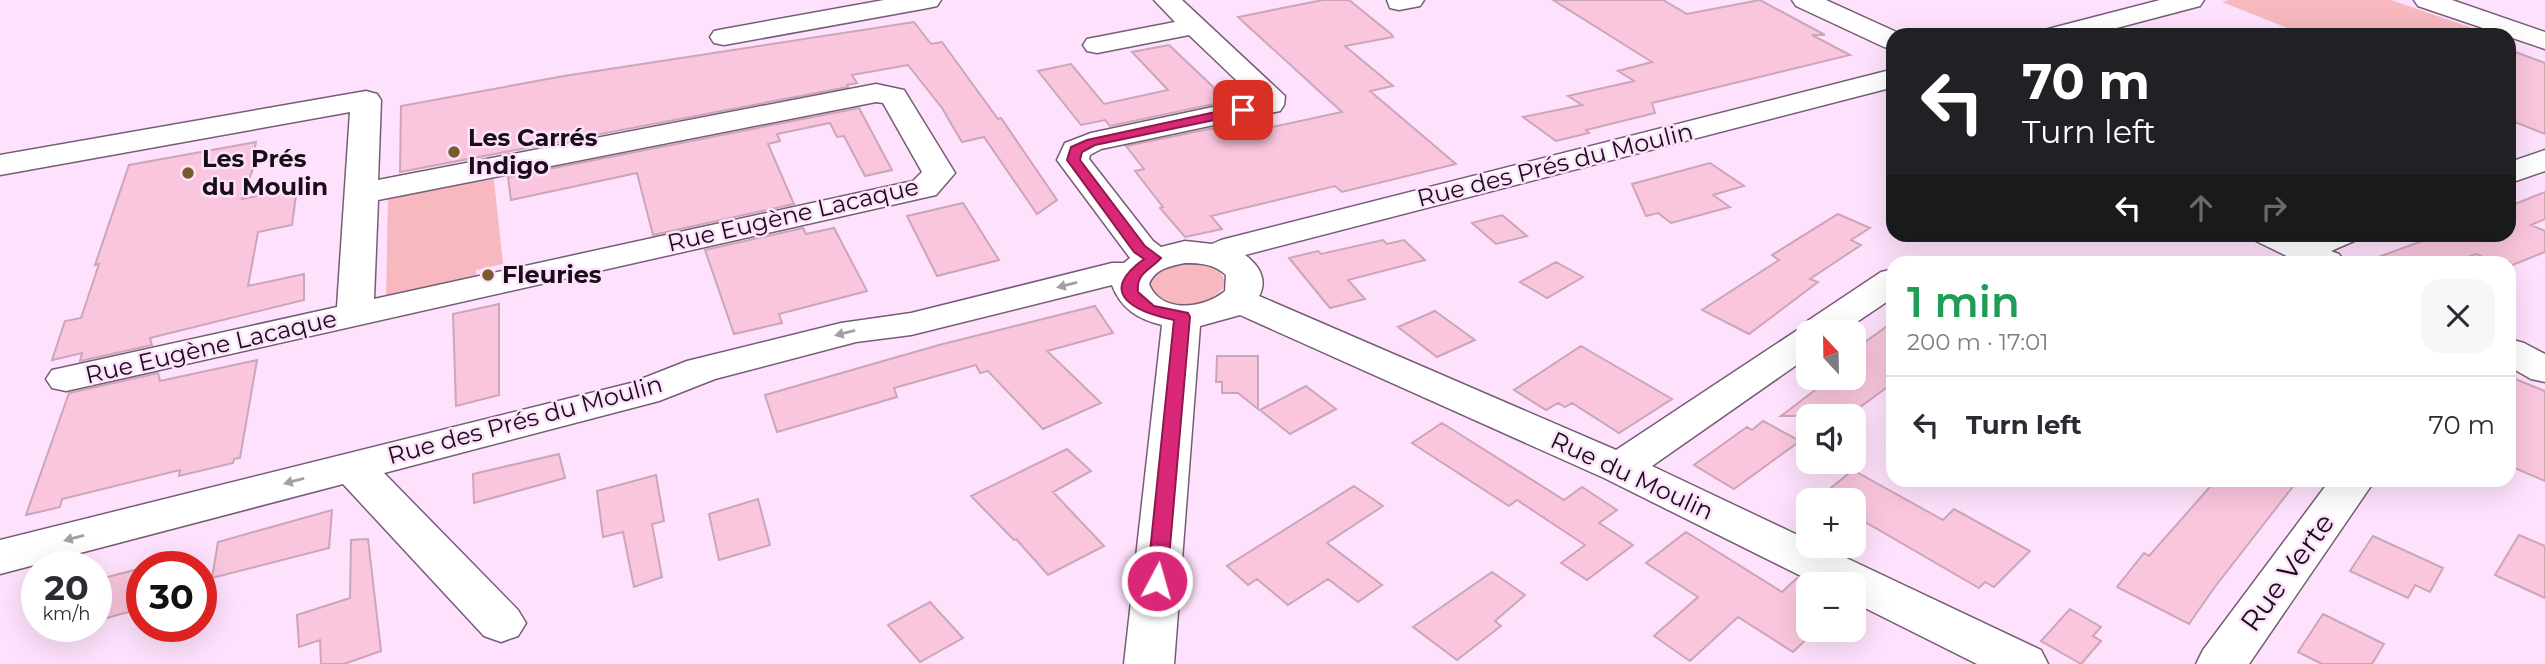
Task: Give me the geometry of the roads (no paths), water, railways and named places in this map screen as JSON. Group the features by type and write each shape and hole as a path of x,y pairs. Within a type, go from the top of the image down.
{"street":[{"path":"724,37 928,0"},
{"path":"1167,0 1270,96 1269,105 1091,142 1076,150 1073,160 1140,249 1144,266 1129,283 1130,293 1137,302 1164,315 1182,317 1213,313 1237,300 1244,290 1245,280 1241,270 1218,256"},
{"path":"1805,0 1886,37"},
{"path":"2085,28 2192,0"},
{"path":"2427,0 2508,28"},
{"path":"2454,9 2487,0"},
{"path":"1097,46 1195,26"},
{"path":"2516,31 2545,41"},
{"name":"Rue des Prés du Moulin","path":"0,558 645,392 701,370 855,331 911,324 1144,266 1185,252 1218,256 1233,247 1259,240 1886,80"},
{"name":"Rue Eugène Lacaque","path":"66,379 924,188 939,173 894,96 876,93 361,193"},
{"name":"Rue Eugène Lacaque","path":"0,165 366,100 355,315"},
{"path":"2516,171 2545,160"},
{"path":"2284,242 2313,256 2331,242"},
{"path":"1835,320 1886,285"},
{"name":"Rue du Moulin","path":"1237,300 1619,468 2023,664"},
{"path":"1149,664 1182,317"},
{"path":"1619,468 1796,347"},
{"path":"2516,354 2545,370"},
{"path":"351,466 500,622"},
{"name":"Rue Verte","path":"2221,664 2348,487"}],"place":[{"name":"Les Carrés Indigo","path":"454,152"},
{"name":"Les Prés du Moulin","path":"188,173"},
{"name":"Fleuries","path":"488,275"}]}
